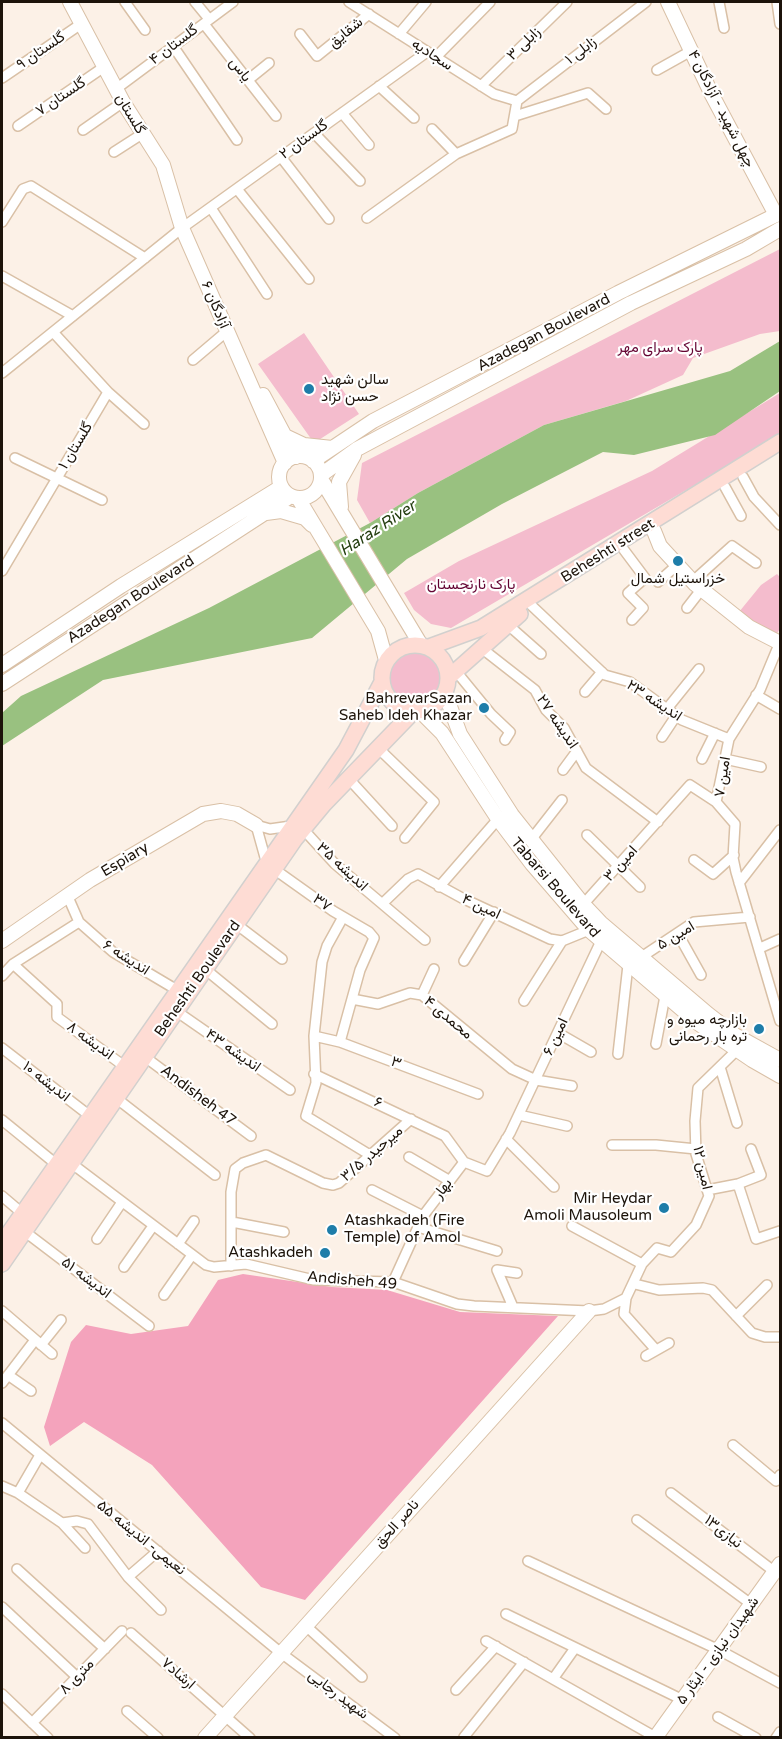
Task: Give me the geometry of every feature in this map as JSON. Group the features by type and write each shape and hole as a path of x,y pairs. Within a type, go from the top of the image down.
{"main road":[{"name":"گلستان","path":"70,2 123,102 167,175 182,228"},
{"name":"چهل شهید - آزادگان ۴","path":"668,2 691,51 778,214"},
{"name":"Azadegan Boulevard","path":"313,461 373,422 778,214"},
{"name":"آزادگان ۶","path":"182,228 226,332 290,460"},
{"name":"Azadegan Boulevard","path":"321,477 357,449 551,346 780,229"},
{"path":"570,319 577,333"},
{"path":"543,333 551,346"},
{"path":"265,497 280,439 304,445 332,448"},
{"name":"Beheshti street","path":"425,646 481,628 780,442"},
{"path":"342,512 339,482 357,449"},
{"name":"Beheshti street","path":"452,674 507,624 532,606 780,455"},
{"path":"290,460 313,461 402,617 425,646 443,660 452,674 445,693 434,705 417,711 405,710 389,699 382,682 386,660 378,631 316,528 290,494 279,475 290,460"},
{"path":"290,494 313,494 321,477"},
{"name":"Azadegan Boulevard","path":"2,665 94,604 265,497 290,494"},
{"name":"Azadegan Boulevard","path":"2,684 290,494"},
{"path":"264,513 281,511 294,514 305,518 316,528"},
{"path":"654,531 660,546 696,586 748,627 780,643"},
{"path":"116,590 125,604"},
{"path":"94,604 104,617"},
{"path":"386,660 401,647 425,646"},
{"name":"Beheshti Boulevard","path":"64,1164 90,1116 124,1066 177,990 297,828 346,750 382,682"},
{"name":"Tabarsi Boulevard","path":"445,693 460,734 579,909 589,930 601,941 634,961 717,1021 780,1059"},
{"name":"Beheshti Boulevard","path":"297,828 417,711"},
{"name":"Tabarsi Boulevard","path":"417,711 442,733 498,819 579,909 634,961 665,996 736,1050 780,1076"},
{"name":"Espiary","path":"2,941 90,880 203,814 221,811 237,814 256,825"},
{"name":"Beheshti Boulevard","path":"2,1264 23,1222 145,1057 236,924 270,865"},
{"name":"Beheshti Boulevard","path":"2,1243 23,1222"},
{"name":"ناصر الحق","path":"205,1737 589,1311"},
{"name":"شهیدان نیازی - ایثار ۵","path":"656,1737 778,1568"}],"street":[{"path":"125,2 145,30"},
{"name":"یاس","path":"195,2 206,22 276,116"},
{"name":"گلستان ۴","path":"116,89 233,2"},
{"name":"سجادیه","path":"349,2 494,94 517,101"},
{"path":"399,34 426,2"},
{"path":"436,57 490,2"},
{"name":"زابلی ۳","path":"482,86 567,2"},
{"name":"زابلی ۱","path":"517,101 646,2"},
{"path":"718,2 724,28"},
{"path":"777,2 780,24"},
{"name":"شقایق","path":"300,33 317,56 369,14"},
{"name":"گلستان ۹","path":"2,78 81,24"},
{"path":"173,46 237,140"},
{"path":"657,70 691,51"},
{"name":"گلستان ۲","path":"182,228 427,52"},
{"path":"248,80 269,63"},
{"name":"گلستان ۷","path":"18,126 104,67"},
{"path":"379,86 414,118"},
{"path":"515,116 588,93 606,108"},
{"path":"367,218 456,154 512,129 517,101"},
{"path":"83,130 123,102"},
{"path":"342,113 369,145"},
{"path":"432,129 456,154"},
{"path":"314,133 360,181"},
{"path":"114,152 142,134"},
{"path":"280,157 329,219"},
{"path":"2,222 19,193 31,186 144,258"},
{"path":"237,189 309,279"},
{"path":"211,208 267,294"},
{"path":"2,373 182,228"},
{"path":"2,276 73,316"},
{"path":"53,332 108,392 144,424"},
{"path":"193,360 226,332"},
{"name":"گلستان ۱","path":"2,570 108,392"},
{"path":"15,458 102,500"},
{"path":"742,477 754,497 780,525"},
{"path":"725,487 741,516"},
{"path":"687,608 696,586 732,546 756,563"},
{"path":"624,550 645,578 628,593 643,608 632,620"},
{"path":"658,582 676,566"},
{"name":"اندیشه ۲۳","path":"532,606 602,672 630,682 676,716 729,739"},
{"path":"507,624 541,654"},
{"name":"امین ۷","path":"780,643 771,669 729,739 716,802 735,824 734,855 739,883 777,995 780,1021"},
{"name":"اندیشه ۲۷","path":"480,647 535,690 546,710 564,728 586,768 658,822"},
{"path":"666,710 699,669"},
{"path":"585,692 602,672"},
{"path":"452,674 510,732 505,740"},
{"path":"756,695 780,709"},
{"path":"662,738 676,716"},
{"path":"702,759 715,733"},
{"path":"378,748 434,802 405,838"},
{"path":"563,770 577,751"},
{"path":"725,759 761,767"},
{"path":"349,779 392,826"},
{"name":"امین ۳","path":"579,909 690,784 716,802"},
{"path":"531,841 562,800"},
{"path":"439,887 498,819"},
{"path":"256,825 270,865"},
{"name":"Espiary","path":"256,825 270,829 297,828"},
{"name":"اندیشه ۳۵","path":"297,828 335,864 425,940"},
{"path":"739,883 780,830"},
{"path":"587,835 640,887"},
{"path":"694,860 713,874 734,855"},
{"name":"۳۷","path":"270,865 372,935 373,941 360,970 352,999"},
{"name":"امین ۴","path":"383,903 414,875 422,874 439,887 541,936 562,941"},
{"path":"2,976 13,964 79,922 68,897"},
{"path":"464,961 494,912"},
{"path":"343,917 327,946 322,962 314,1036 312,1100 306,1116 370,1155"},
{"name":"امین ۵","path":"634,961 694,922 750,917"},
{"name":"اندیشه ۶","path":"79,922 113,952 177,990"},
{"path":"236,924 282,959"},
{"path":"524,1001 562,941 589,930"},
{"path":"678,934 701,975"},
{"path":"760,948 780,939"},
{"name":"امین ۶","path":"464,1162 487,1171 519,1115 601,941"},
{"path":"618,1054 634,961"},
{"name":"اندیشه ۸","path":"13,964 57,1004 57,1017 124,1066"},
{"path":"205,969 272,1024"},
{"path":"422,995 434,969"},
{"name":"محمدی ۴","path":"352,999 378,1004 410,993 422,995 512,1069 536,1080 572,1086"},
{"path":"656,1044 665,996"},
{"path":"340,1042 352,999"},
{"name":"اندیشه ۴۳","path":"176,1011 290,1090"},
{"path":"558,1033 591,1052"},
{"name":"۳","path":"314,1036 340,1042 478,1094"},
{"name":"اندیشه ۱۰","path":"2,1048 90,1116"},
{"name":"امین ۱۲","path":"642,1264 657,1248 671,1252 696,1225 708,1196 696,1149 694,1121 698,1088 736,1050"},
{"name":"Andisheh 47","path":"145,1057 250,1136"},
{"path":"720,1066 736,1122"},
{"name":"۶","path":"314,1074 444,1136 464,1162"},
{"path":"116,1098 215,1175"},
{"path":"519,1115 567,1126"},
{"name":"میرحیدر ۳/۵","path":"232,1222 232,1176 235,1168 243,1162 266,1155 328,1185 339,1183 411,1119"},
{"name":"Andisheh 49","path":"2,1120 122,1202 206,1265 246,1264 314,1280 393,1282 457,1304 589,1311 616,1305 626,1298"},
{"path":"508,1136 554,1187"},
{"path":"612,1144 657,1144 696,1149"},
{"path":"707,1190 738,1184 761,1175 751,1149"},
{"path":"409,1157 450,1181"},
{"name":"بهار","path":"393,1282 423,1216 464,1162"},
{"path":"738,1184 756,1239 780,1231"},
{"path":"372,1190 423,1216"},
{"name":"اندیشه ۵۱","path":"2,1196 23,1222 149,1326"},
{"path":"97,1239 122,1202"},
{"path":"178,1244 194,1221"},
{"path":"231,1266 232,1222 284,1232"},
{"path":"124,1267 153,1226"},
{"path":"573,1226 642,1264 626,1298 624,1314 656,1350"},
{"path":"418,1227 496,1251"},
{"path":"164,1295 192,1255"},
{"path":"513,1307 497,1270 517,1273"},
{"path":"634,1284 659,1290 703,1288 712,1290 752,1333 765,1337 780,1337"},
{"path":"736,1316 767,1285"},
{"path":"2,1311 52,1354"},
{"path":"2,1383 61,1320"},
{"path":"646,1356 669,1343"},
{"path":"8,1375 31,1392"},
{"name":"نعیمی- اندیشه ۵۵","path":"2,1423 281,1653"},
{"path":"733,1445 776,1481 780,1475"},
{"path":"18,1493 40,1455"},
{"path":"5,1488 18,1493 62,1523 85,1548"},
{"name":"نیازی۱۳","path":"671,1493 778,1568"},
{"path":"637,1520 751,1604"},
{"path":"62,1523 76,1521 88,1524 128,1577 161,1610"},
{"path":"128,1577 158,1551"},
{"path":"528,1561 719,1650 780,1683"},
{"path":"17,1569 105,1649"},
{"path":"2,1607 77,1677"},
{"path":"506,1614 683,1700"},
{"path":"306,1626 362,1677"},
{"name":"۸ متری","path":"32,1723 105,1649 127,1632"},
{"name":"ارشاد۷","path":"127,1632 250,1737"},
{"path":"486,1641 656,1737"},
{"path":"456,1690 496,1646"},
{"path":"553,1679 575,1648"},
{"name":"شهید رجایی","path":"281,1653 395,1737"},
{"path":"464,1737 524,1662"},
{"path":"2,1697 48,1737"},
{"path":"127,1711 158,1737"},
{"path":"718,1717 756,1737"},
{"path":"776,1737 780,1732"}],"green space":[{"name":"پارک سرای مهر","path":"780,249 780,331 760,334 693,358 683,375 626,401 544,425 418,493 370,523 357,500 362,463"},
{"name":"سالن شهید حسن نژاد","path":"304,333 359,414 314,443 258,364"},
{"name":"پارک نارنجستان","path":"780,393 780,435 451,628 431,624 414,610 404,593 459,561 652,471"},
{"path":"777,574 780,577 780,629 775,636 750,622 739,612 761,585"},
{"path":"409,645 421,645 433,650 443,660 448,678 446,691 433,706 421,711 409,711 397,706 387,696 382,684 382,672 387,660 397,650"}],"shaded area":[{"path":"243,1274 332,1287 387,1290 460,1312 558,1316 305,1600 261,1587 152,1465 84,1422 50,1446 44,1427 71,1342 86,1325 131,1334 188,1326 218,1280"}],"water":[{"name":"Haraz River","path":"780,341 780,391 715,435 634,455 603,452 502,504 407,559 312,638 103,680 2,746 2,713 21,696 209,608 370,523 418,493 544,425 730,371"}],"place":[{"name":"سالن شهید حسن نژاد","path":"309,389"},
{"name":"خزراستیل شمال","path":"678,561"},
{"name":"BahrevarSazan Saheb Ideh Khazar","path":"484,708"},
{"name":"بازارچه میوه و تره بار رحمانی","path":"759,1029"},
{"name":"Mir Heydar Amoli Mausoleum","path":"664,1208"},
{"name":"Atashkadeh (Fire Temple) of Amol","path":"332,1230"},
{"name":"Atashkadeh","path":"325,1253"}]}
